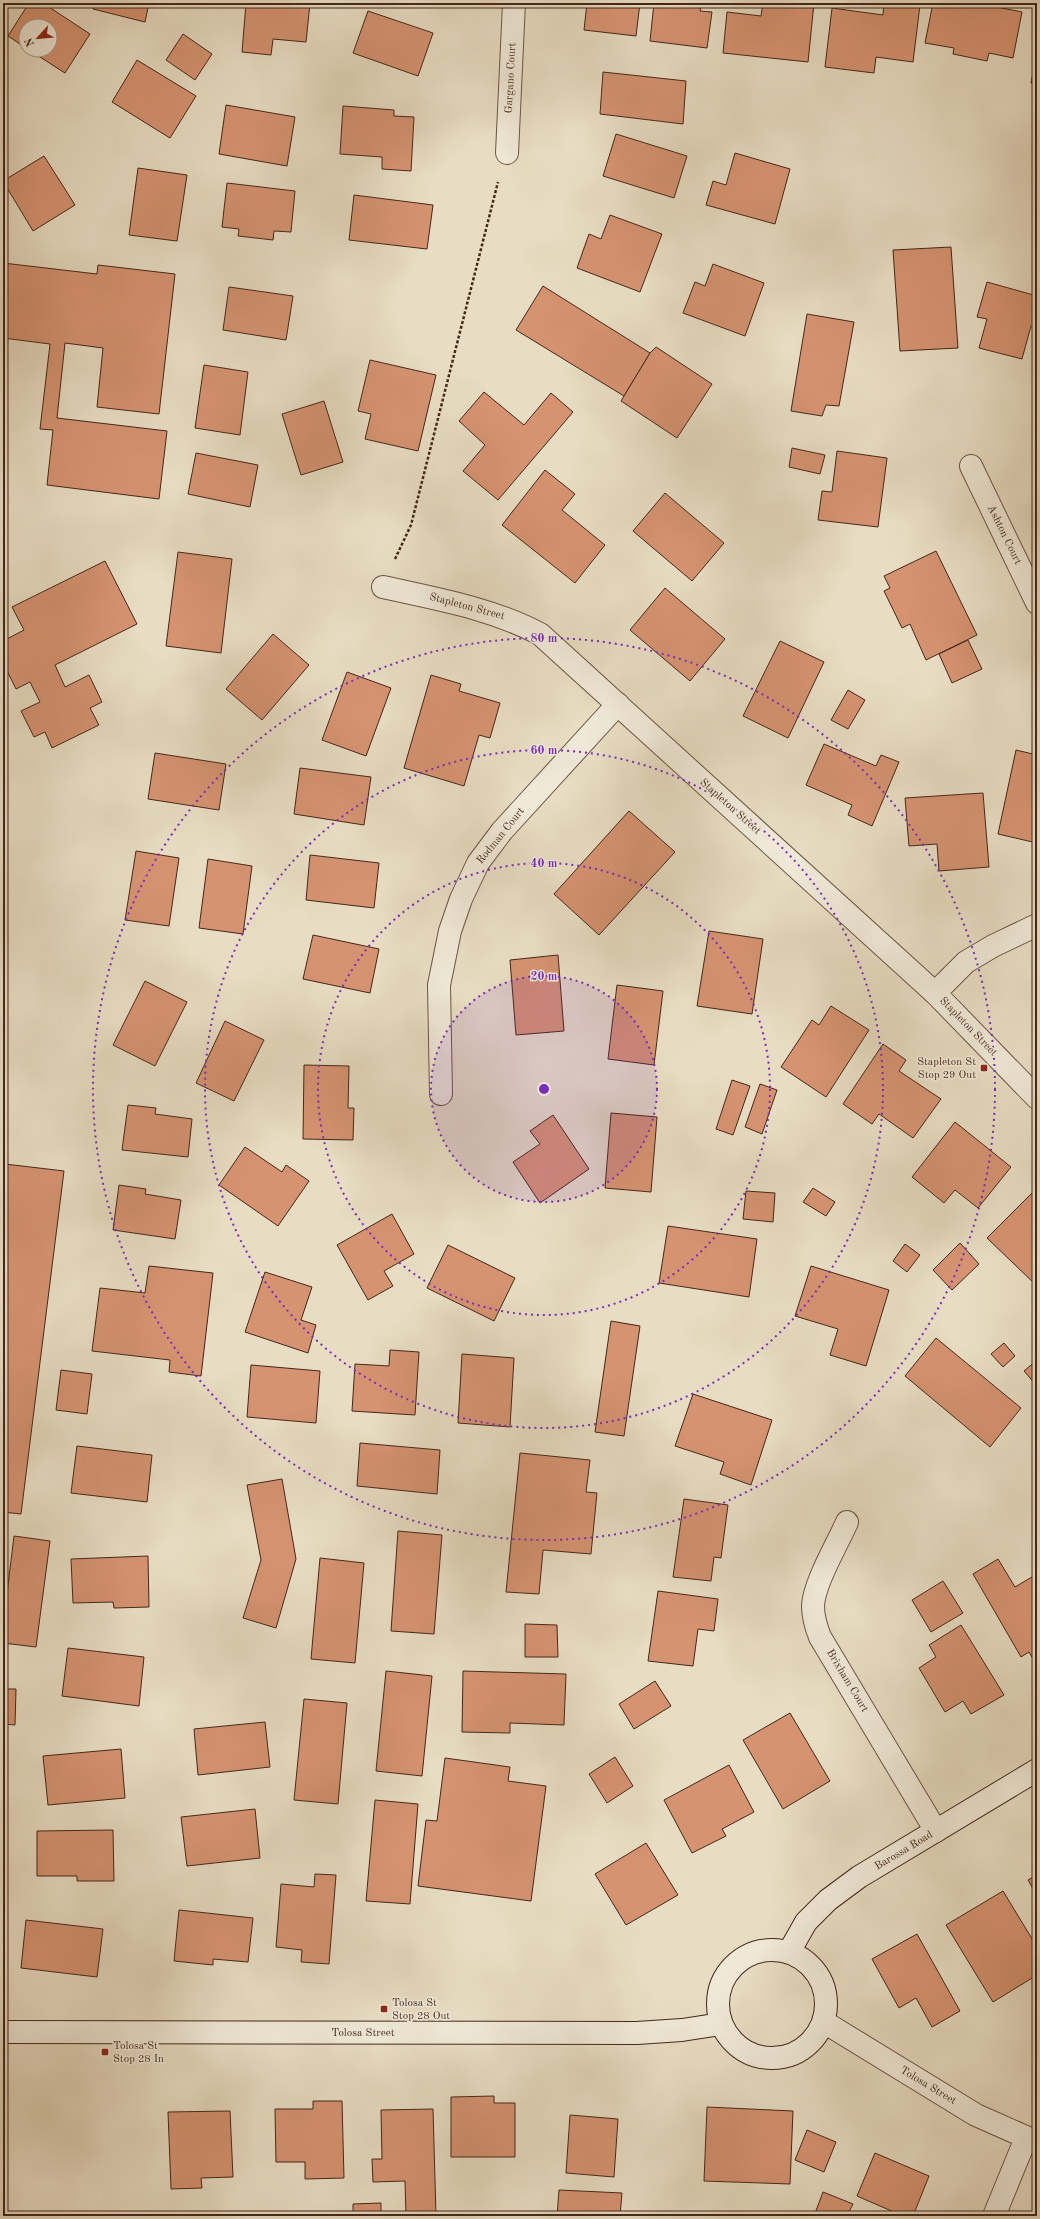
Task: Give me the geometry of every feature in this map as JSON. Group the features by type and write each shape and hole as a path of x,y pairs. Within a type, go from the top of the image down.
{"street":[{"name":"Gargano Court","path":"507,153 514,3"},
{"name":"Ashton Court","path":"970,466 1037,603"},
{"name":"Stapleton Street","path":"382,587 483,610 514,620 540,634 935,993 1037,1098"},
{"name":"Rodman Court","path":"441,1094 439,985 450,931 461,899 478,863 502,831 618,704"},
{"path":"935,993 966,962 993,946 1037,925"},
{"name":"Brixham Court","path":"847,1522 816,1591 813,1606 814,1620 820,1637 936,1831"},
{"name":"Barossa Road","path":"789,1952 806,1922 828,1900 859,1877 1037,1770"},
{"path":"772,1949 789,1952 804,1960 816,1972 824,1987 826,2005 824,2022 816,2036 805,2048 790,2056 774,2058 757,2056 742,2050 730,2038 721,2024 718,2006 720,1989 727,1973 739,1961 755,1952 772,1949"},
{"name":"Tolosa Street","path":"824,2022 976,2115 1031,2140"},
{"name":"Tolosa Street","path":"3,2032 637,2033 682,2030 721,2024"},
{"path":"994,2216 1031,2140"}],"path":[{"path":"382,587 411,525 507,153"}],"building":[{"path":"29,3 43,3 90,34 65,73 42,58 58,58 58,18 19,18"},
{"path":"94,3 149,3 145,22 93,9"},
{"path":"246,3 310,3 306,42 273,39 271,55 242,52"},
{"path":"587,3 640,3 636,36 584,30"},
{"path":"654,3 701,3 700,11 712,12 707,48 650,41"},
{"path":"763,3 814,3 808,62 723,53 727,12 761,16"},
{"path":"884,3 920,5 913,62 876,57 874,73 825,67 832,8 883,15"},
{"path":"933,3 977,3 1022,12 1013,58 989,53 987,61 953,54 954,48 925,43"},
{"path":"368,11 433,33 418,76 353,53"},
{"path":"18,20 18,43 8,36"},
{"path":"183,34 212,54 195,80 166,60"},
{"path":"1037,49 1037,84 1031,83"},
{"path":"137,60 196,96 170,138 112,102"},
{"path":"603,72 686,81 683,124 600,114"},
{"path":"226,105 295,117 287,166 219,154"},
{"path":"343,106 394,110 394,116 414,117 411,171 382,169 382,157 340,154"},
{"path":"616,134 687,156 674,198 603,176"},
{"path":"735,153 790,169 775,224 706,205 713,181 726,185"},
{"path":"44,156 75,205 33,231 3,181"},
{"path":"138,168 187,175 177,241 129,235"},
{"path":"227,183 295,191 291,232 274,231 273,240 238,236 239,229 222,227"},
{"path":"354,195 433,205 427,249 349,240"},
{"path":"610,215 662,234 640,292 577,268 589,234 601,239"},
{"path":"951,247 958,348 900,351 893,250"},
{"path":"3,263 97,274 98,265 175,274 159,414 97,407 103,348 65,343 57,418 167,431 159,499 47,485 53,430 40,429 50,344 3,338"},
{"path":"713,264 764,283 745,336 683,313 695,282 705,286"},
{"path":"987,282 1037,296 1037,328 1031,326 1022,359 979,348 987,319 977,317"},
{"path":"543,286 650,353 624,396 516,330"},
{"path":"229,287 293,296 286,340 223,330"},
{"path":"807,314 854,322 839,406 826,405 822,416 791,411"},
{"path":"656,347 712,384 677,438 621,401 650,353"},
{"path":"370,360 436,375 418,451 365,439 371,414 358,411"},
{"path":"204,365 248,372 240,435 195,428"},
{"path":"484,392 524,425 551,393 573,412 498,500 463,471 485,445 459,421"},
{"path":"324,401 343,462 301,475 282,414"},
{"path":"792,448 825,455 820,474 789,467"},
{"path":"837,451 887,458 878,527 818,520 822,491 832,492"},
{"path":"196,453 258,465 250,507 188,494"},
{"path":"545,470 575,494 562,510 605,545 575,583 502,525"},
{"path":"665,493 724,543 692,581 633,531"},
{"path":"936,551 977,635 926,660 910,624 902,628 884,591 890,588 884,576"},
{"path":"178,552 232,559 221,653 166,646"},
{"path":"105,561 137,624 55,665 65,687 89,675 102,702 90,708 99,725 52,748 45,732 34,737 21,711 40,702 30,682 16,689 3,663 3,641 24,630 12,607"},
{"path":"665,588 725,639 690,681 630,630"},
{"path":"273,634 309,665 262,720 226,689"},
{"path":"968,640 982,669 952,683 939,654"},
{"path":"780,641 824,662 788,738 743,716"},
{"path":"347,672 391,688 366,756 322,740"},
{"path":"431,675 461,684 459,691 500,703 490,738 479,735 464,786 404,768"},
{"path":"848,690 865,700 848,729 831,720"},
{"path":"824,744 876,766 881,755 899,762 872,826 848,815 852,805 806,785"},
{"path":"1016,750 1037,755 1037,843 998,834"},
{"path":"155,753 226,764 219,810 148,799"},
{"path":"300,768 371,777 364,825 294,814"},
{"path":"983,793 989,867 939,871 937,844 909,846 905,798"},
{"path":"629,811 675,852 599,935 554,894"},
{"path":"136,851 179,858 169,926 125,920"},
{"path":"310,855 379,863 374,908 306,900"},
{"path":"208,859 252,866 243,934 199,928"},
{"path":"709,931 763,939 752,1014 697,1006"},
{"path":"313,935 379,949 370,993 303,979"},
{"path":"558,955 564,1031 516,1035 510,960"},
{"path":"145,981 187,1002 155,1066 113,1045"},
{"path":"617,985 663,991 654,1065 608,1059"},
{"path":"831,1006 869,1030 826,1097 781,1067 812,1020 819,1025"},
{"path":"225,1021 264,1040 234,1101 196,1083"},
{"path":"883,1044 906,1060 899,1071 941,1099 913,1138 879,1114 872,1124 843,1104"},
{"path":"304,1065 349,1066 348,1108 354,1108 353,1140 303,1139"},
{"path":"732,1080 750,1086 733,1135 716,1129"},
{"path":"760,1084 777,1090 762,1134 745,1127"},
{"path":"128,1105 156,1108 155,1114 192,1119 188,1157 122,1150"},
{"path":"611,1113 657,1117 651,1192 605,1188"},
{"path":"553,1115 589,1169 540,1203 513,1162 540,1144 530,1131"},
{"path":"955,1122 1011,1167 978,1208 955,1190 944,1203 912,1177"},
{"path":"245,1147 282,1172 286,1165 309,1181 278,1226 219,1185"},
{"path":"5,1164 64,1171 21,1514 3,1512 3,1184"},
{"path":"119,1185 146,1189 145,1194 181,1200 175,1239 113,1230"},
{"path":"813,1188 835,1202 826,1216 803,1202"},
{"path":"1037,1188 1037,1286 987,1238"},
{"path":"746,1191 775,1193 773,1222 743,1219"},
{"path":"392,1214 414,1254 384,1271 393,1286 368,1300 337,1245"},
{"path":"668,1226 757,1239 749,1297 659,1283"},
{"path":"960,1243 979,1264 952,1290 933,1270"},
{"path":"905,1244 920,1255 907,1272 893,1261"},
{"path":"448,1245 515,1278 494,1321 427,1288"},
{"path":"149,1266 213,1273 201,1376 169,1372 170,1360 92,1351 100,1288 145,1293"},
{"path":"811,1266 889,1290 866,1366 830,1355 838,1329 795,1316"},
{"path":"265,1272 312,1287 301,1320 316,1325 308,1353 245,1332"},
{"path":"611,1321 640,1326 624,1436 595,1432"},
{"path":"936,1338 1021,1408 990,1447 905,1376"},
{"path":"1004,1343 1015,1356 1003,1367 991,1354"},
{"path":"390,1350 419,1352 415,1415 352,1411 355,1364 389,1366"},
{"path":"462,1354 514,1358 510,1427 458,1423"},
{"path":"1037,1360 1037,1386 1024,1371"},
{"path":"251,1365 320,1371 316,1423 247,1417"},
{"path":"61,1370 92,1374 87,1414 56,1410"},
{"path":"693,1394 772,1420 751,1485 720,1474 724,1462 675,1446"},
{"path":"360,1443 440,1450 437,1494 357,1486"},
{"path":"77,1446 152,1455 147,1502 71,1493"},
{"path":"520,1453 590,1460 586,1492 597,1493 591,1554 543,1550 539,1594 506,1592"},
{"path":"282,1479 296,1559 276,1628 243,1618 261,1560 247,1485"},
{"path":"684,1499 728,1505 721,1558 714,1557 711,1581 673,1577"},
{"path":"398,1531 442,1535 434,1634 391,1631"},
{"path":"14,1536 50,1541 36,1647 3,1643 3,1626"},
{"path":"148,1556 149,1607 114,1608 113,1602 73,1603 71,1559"},
{"path":"320,1558 364,1563 355,1663 311,1659"},
{"path":"998,1559 1015,1587 1037,1574 1037,1666 1029,1652 1021,1657 973,1574"},
{"path":"943,1581 963,1613 931,1632 912,1600"},
{"path":"658,1591 718,1599 714,1631 698,1629 693,1666 648,1661"},
{"path":"525,1624 557,1625 558,1657 525,1657"},
{"path":"961,1625 1004,1695 971,1714 963,1701 945,1712 919,1668 936,1657 929,1645"},
{"path":"68,1648 144,1657 139,1706 62,1696"},
{"path":"386,1671 432,1676 422,1776 376,1771"},
{"path":"463,1671 566,1674 564,1725 510,1723 510,1733 462,1732"},
{"path":"655,1681 671,1706 634,1729 619,1704"},
{"path":"3,1689 16,1689 15,1725 3,1724"},
{"path":"304,1699 347,1703 338,1804 294,1800"},
{"path":"790,1713 830,1781 783,1809 743,1740"},
{"path":"265,1722 270,1767 198,1775 194,1729"},
{"path":"121,1749 125,1798 48,1805 43,1756"},
{"path":"615,1757 633,1786 607,1803 589,1774"},
{"path":"445,1758 510,1767 508,1781 546,1786 531,1901 418,1886 426,1820 437,1821"},
{"path":"729,1765 754,1812 722,1829 726,1836 692,1853 664,1800"},
{"path":"375,1800 418,1804 410,1904 366,1901"},
{"path":"255,1809 260,1858 187,1866 181,1817"},
{"path":"113,1830 114,1881 77,1881 77,1876 37,1876 37,1831"},
{"path":"646,1843 678,1895 626,1925 595,1874"},
{"path":"315,1874 336,1875 329,1964 301,1962 302,1950 276,1947 281,1884 314,1887"},
{"path":"1037,1875 1037,1896 1028,1880"},
{"path":"1003,1891 1037,1947 1037,1975 993,2002 946,1925"},
{"path":"179,1910 253,1918 248,1962 213,1959 213,1965 174,1961"},
{"path":"26,1920 103,1929 97,1977 21,1968"},
{"path":"917,1934 960,2011 932,2027 916,1998 899,2008 872,1959"},
{"path":"494,2096 494,2103 515,2103 515,2157 451,2157 451,2097"},
{"path":"313,2101 342,2101 344,2178 305,2179 305,2162 276,2162 275,2109 313,2109"},
{"path":"707,2107 793,2111 790,2184 704,2181"},
{"path":"433,2109 436,2216 406,2216 405,2181 373,2182 372,2159 382,2159 381,2110"},
{"path":"230,2111 233,2177 201,2178 202,2188 171,2189 168,2112"},
{"path":"570,2115 618,2119 614,2177 566,2173"},
{"path":"807,2130 836,2142 824,2172 795,2160"},
{"path":"875,2153 929,2176 913,2216 903,2216 857,2196"},
{"path":"559,2190 622,2193 620,2216 557,2216"},
{"path":"823,2192 853,2204 847,2216 814,2216"},
{"path":"381,2203 381,2216 353,2216 353,2204"}],"place":[{"name":"Stapleton St Stop 29 Out","path":"984,1068"},
{"name":"Tolosa St Stop 28 Out","path":"384,2009"},
{"name":"Tolosa St Stop 28 In","path":"105,2052"}]}
